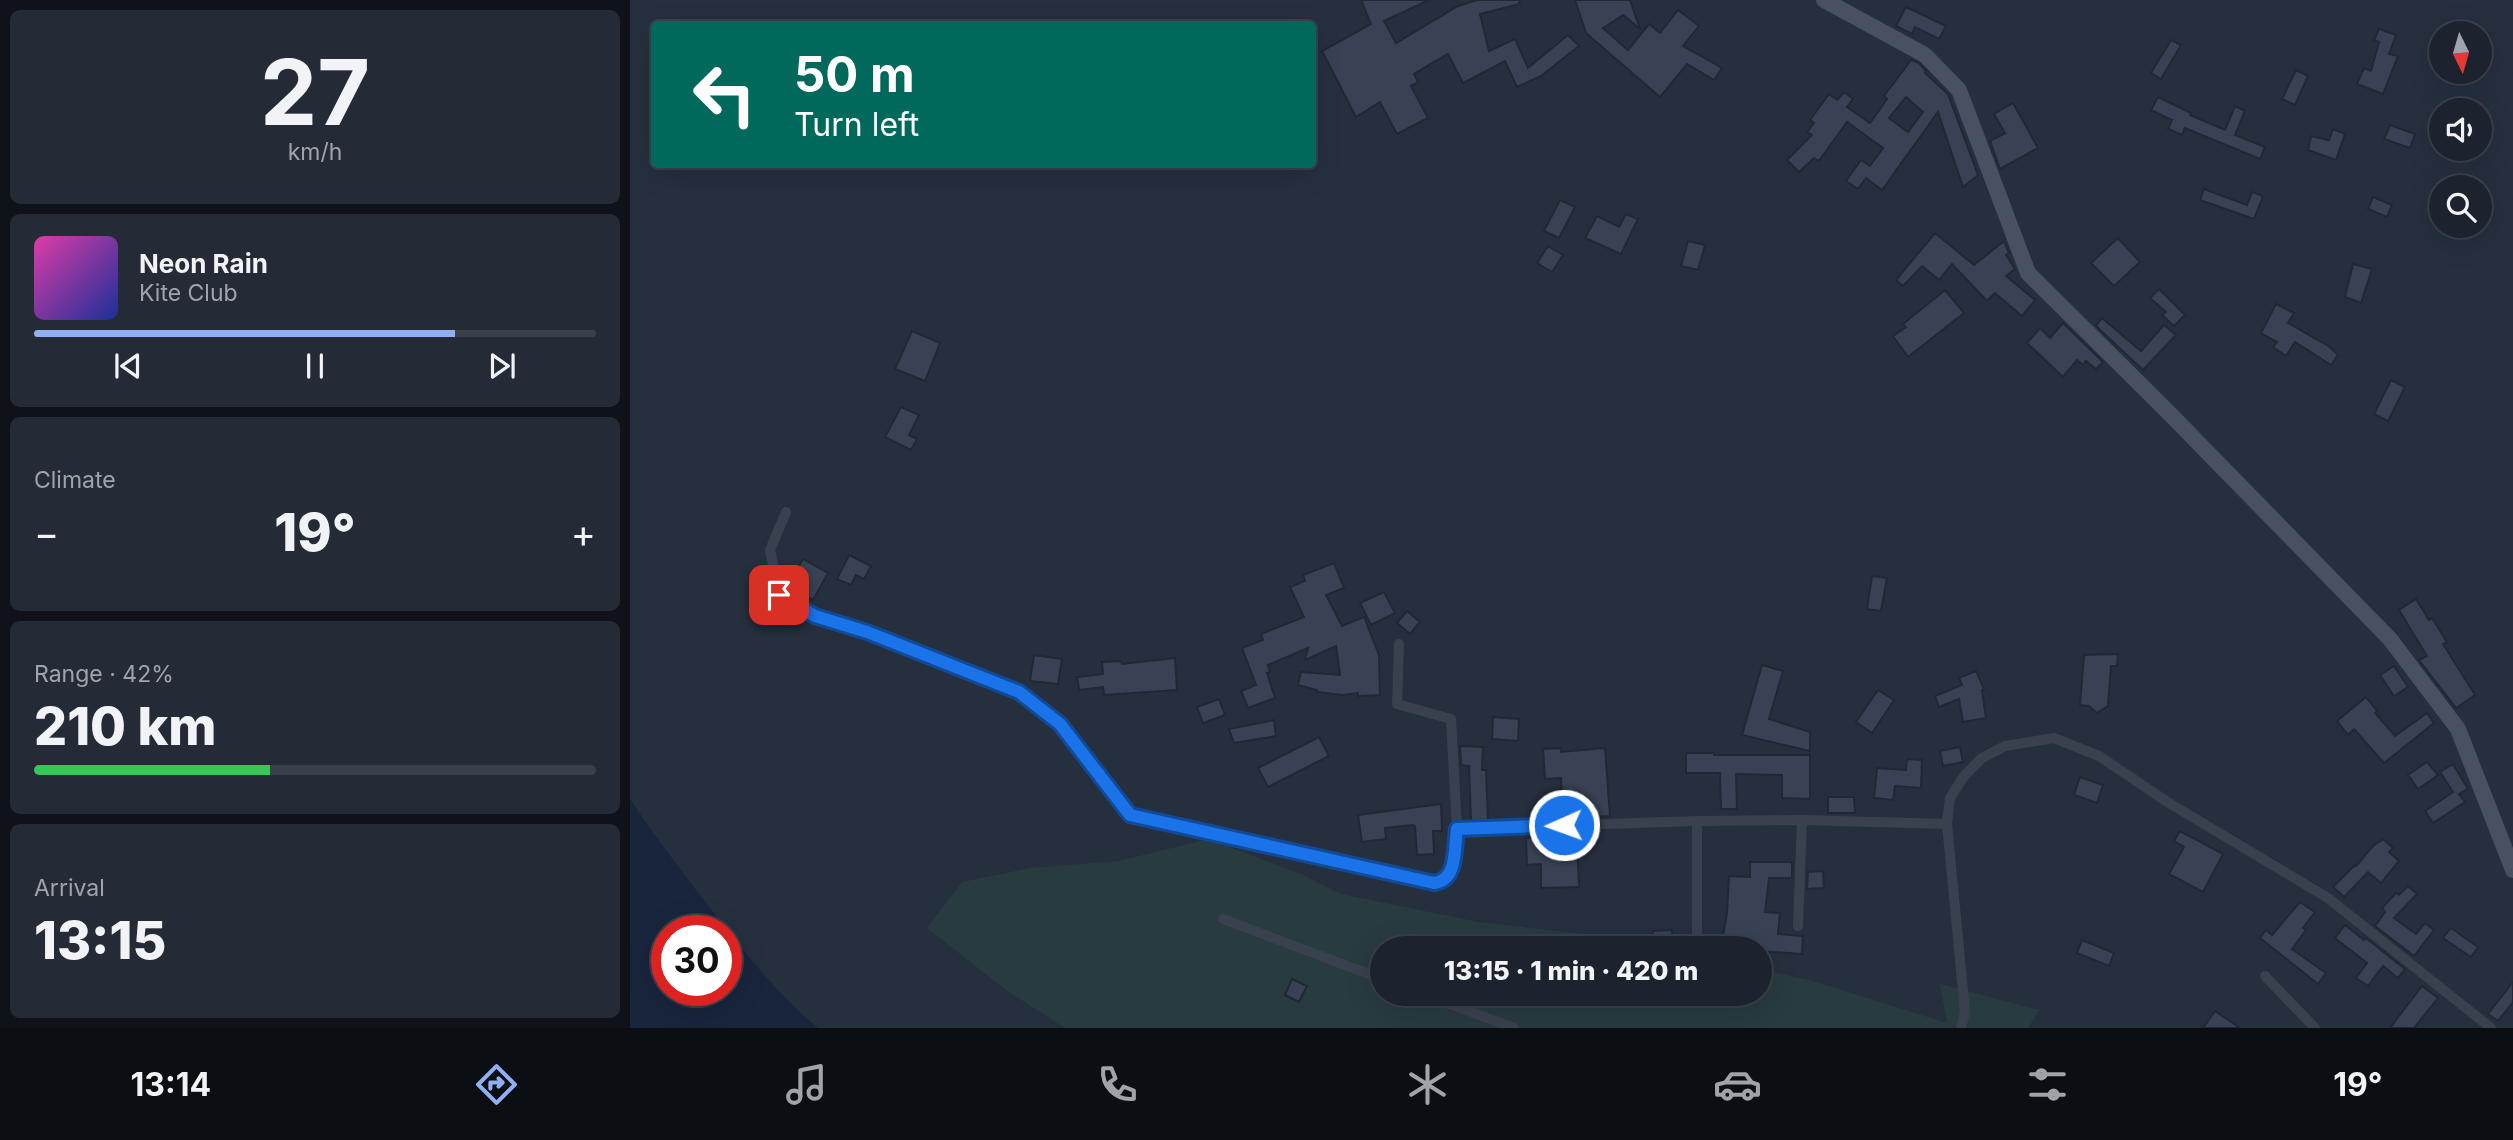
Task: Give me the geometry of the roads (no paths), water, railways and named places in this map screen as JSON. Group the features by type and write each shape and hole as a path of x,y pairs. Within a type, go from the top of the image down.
{"street":[{"path":"1824,0 1925,55 1959,90 2028,273 2390,639 2458,729 2513,870"},
{"path":"786,512 770,550 779,595 815,616 867,632 1019,692 1060,724 1130,815 1434,883 1444,881 1451,874 1457,829 1451,719 1397,704 1399,644"},
{"path":"1961,1028 1965,1012 1947,824 1950,798 1964,776 1982,758 2005,746 2054,738 2099,756 2169,803 2328,898 2491,1028"},
{"path":"1457,829 1697,821 1801,820 1947,824"},
{"path":"1798,926 1801,820"},
{"path":"1697,821 1697,936"},
{"path":"1223,919 1370,974"},
{"path":"2265,976 2315,1028"},
{"path":"1455,1006 1514,1028"}],"water":[{"path":"630,799 715,915 651,915 651,1006 742,1006 742,949 778,990 818,1028 630,1028"}]}
